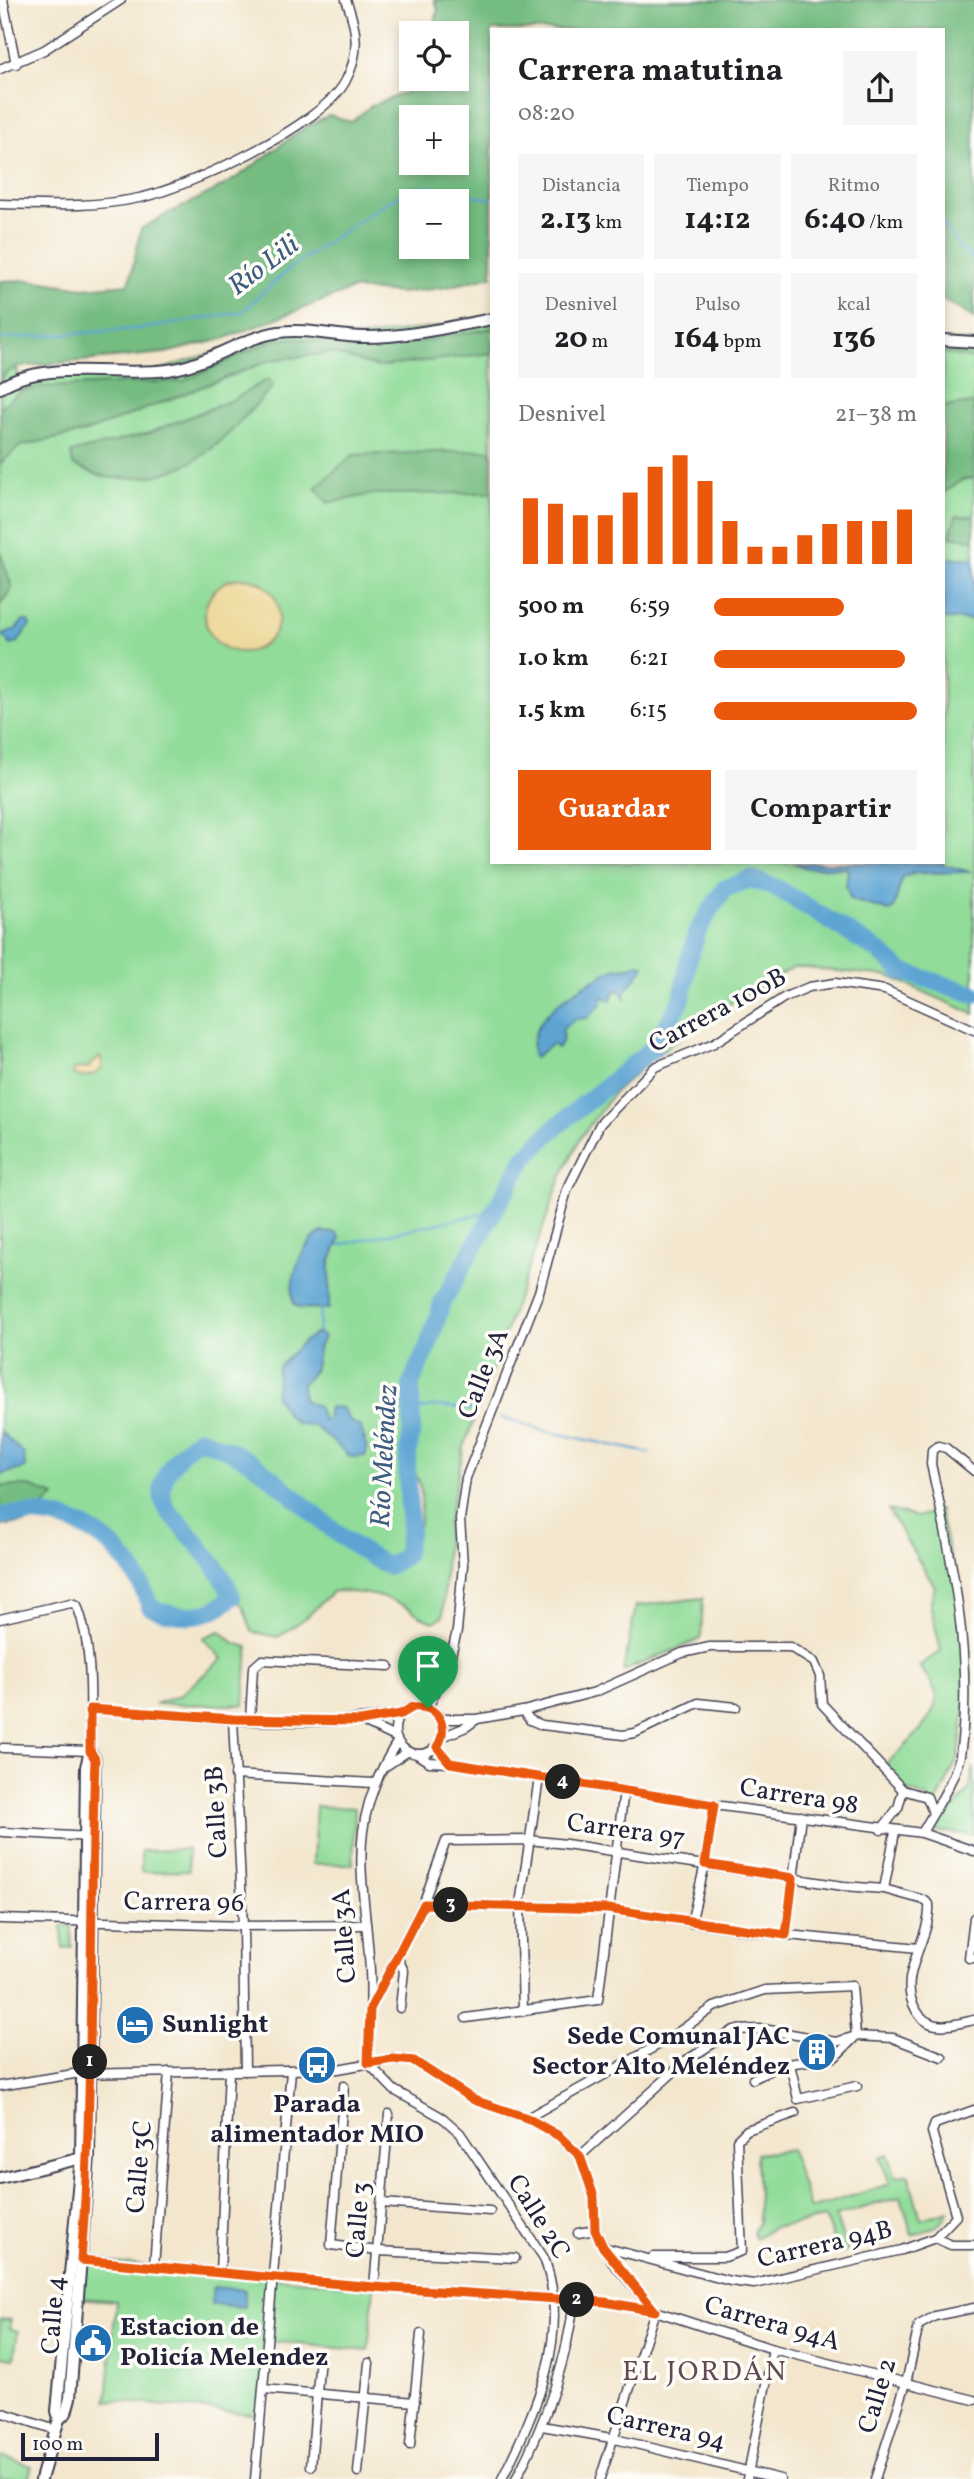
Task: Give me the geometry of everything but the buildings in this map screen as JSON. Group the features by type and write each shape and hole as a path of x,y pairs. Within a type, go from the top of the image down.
{"street":[{"path":"3,0 16,64"},
{"path":"0,69 16,64 85,25 121,0"},
{"path":"0,204 83,206 139,198 204,178 260,147 318,110 345,84 356,55 356,26 346,0"},
{"path":"0,388 30,375 179,368 278,332 362,337 406,335 490,319"},
{"path":"945,340 974,342"},
{"name":"Carrera 100B","path":"643,1076 655,1067 714,1043 786,997 809,987 835,983 885,990 974,1030"},
{"name":"Calle 3A","path":"428,1708 449,1663 457,1631 463,1564 460,1519 466,1478 539,1292 567,1190 600,1124 643,1076"},
{"path":"922,1833 943,1796 960,1756 970,1666 964,1614 931,1464 932,1450 938,1446 946,1448 974,1471"},
{"name":"Calle 4","path":"0,1619 71,1602 77,1605 88,1651 90,1751 86,1759 89,1837 85,2157 76,2259 57,2411 58,2425 41,2479"},
{"path":"90,1709 250,1720 361,1721 401,1714 413,1707 428,1708 441,1719 477,1719 523,1711 618,1684 682,1653 709,1647 790,1647 814,1662 820,1676 822,1704 903,1790 927,1797 943,1796"},
{"path":"250,1720 253,1668 262,1660 389,1666"},
{"path":"523,1711 530,1720 542,1726 623,1735 635,1733 698,1703 736,1707"},
{"path":"396,1739 395,1724 401,1714"},
{"name":"Calle 3B","path":"233,1719 243,1926 245,2071"},
{"path":"361,1721 396,1739 407,1752 418,1755 437,1747 442,1737 441,1719"},
{"path":"442,1737 477,1719"},
{"name":"Calle 3A","path":"368,2063 370,2009 360,1864 362,1828 373,1783 396,1739"},
{"path":"437,1747 450,1763"},
{"path":"3,1748 90,1751"},
{"name":"Calle 3A","path":"383,1768 407,1752"},
{"name":"Carrera 98","path":"418,1755 429,1762 450,1763 881,1830 922,1833 974,1851"},
{"path":"235,1775 373,1783"},
{"path":"523,2011 520,1904 540,1779"},
{"path":"466,2018 598,2000 624,1790"},
{"path":"881,1830 898,1808 903,1790"},
{"path":"927,1797 933,1813"},
{"path":"691,1923 705,1864 714,1805"},
{"path":"786,1935 801,1816"},
{"path":"2,1832 89,1837"},
{"path":"884,1889 895,1832"},
{"name":"Carrera 97","path":"424,1904 446,1841 529,1840 884,1889 924,1900 929,1905 930,1913 918,1948"},
{"path":"370,2009 424,1904 490,1908 520,1904 608,1909 786,1935 918,1948 909,1989 911,2001 918,2014 928,2023 939,2026 974,2020"},
{"path":"971,1958 974,1918"},
{"name":"Carrera 96","path":"0,1919 243,1926 366,1925"},
{"path":"398,1959 404,1971 400,2008"},
{"path":"527,2118 667,2040 714,2007 765,1990 852,1986 856,2036 835,2057 790,2064 753,2079"},
{"path":"580,2156 687,2060 734,2030 763,2029 835,2042 856,2036 906,2041 929,2054 942,2057"},
{"path":"0,2086 85,2073 338,2069 393,2059 414,2061 474,2100 527,2118 559,2136 580,2156 594,2197 595,2230 603,2247 655,2311 611,2438 600,2479"},
{"name":"Calle 2C","path":"368,2063 394,2090 443,2118 460,2133 544,2258 556,2299 554,2334 543,2382 525,2432 502,2479"},
{"path":"790,2064 798,2099 857,2086"},
{"path":"219,2273 229,2071"},
{"path":"255,2479 291,2071"},
{"name":"Calle 3C","path":"154,2266 169,2072"},
{"path":"344,2086 331,2245 378,2251 515,2258"},
{"path":"974,2110 935,2124 932,2132 956,2216 935,2238 951,2245 974,2245"},
{"path":"639,2257 725,2257 742,2251 737,2140 740,2134 795,2113"},
{"name":"Calle 3","path":"374,2287 389,2114"},
{"path":"0,2178 85,2157"},
{"path":"382,2203 490,2211"},
{"path":"579,2233 595,2230"},
{"name":"Carrera 94B","path":"603,2247 730,2281 754,2284 902,2250 935,2238"},
{"name":"Carrera 94A","path":"76,2259 374,2287 574,2300 655,2311 773,2349 974,2400"},
{"path":"516,2479 542,2426 564,2358 574,2300"},
{"name":"Calle 2","path":"875,2479 906,2383 919,2325 935,2316 966,2307 974,2308"},
{"path":"411,2445 421,2334"},
{"path":"748,2475 773,2349"},
{"path":"311,2466 320,2356"},
{"path":"358,2472 369,2362"},
{"path":"263,2389 415,2402"},
{"path":"0,2412 58,2425"},
{"name":"Carrera 94","path":"542,2426 611,2438 748,2475 780,2479"}],"green space":[{"path":"434,0 974,0 974,318 945,301 945,28 490,28 490,276 448,287 401,293 353,289 223,339 165,353 17,367 5,374 0,386 0,281 29,280 84,288 129,284 141,229 231,181 316,122 330,115 351,122 371,106 407,92 469,91 469,21 436,21 438,9"},
{"path":"0,304 19,377 153,372 278,332 362,337 490,319 490,864 945,864 945,340 974,342 974,1014 888,976 795,967 713,1013 650,1061 613,1094 581,1137 562,1175 464,1447 447,1527 443,1616 434,1622 405,1606 378,1596 333,1591 307,1617 278,1637 252,1632 243,1606 232,1597 223,1605 203,1613 172,1614 150,1607 140,1583 127,1563 111,1545 93,1532 50,1516 0,1516","holes":["407,1466 417,1477 421,1492 420,1524 410,1528"]},
{"path":"490,328 490,353 377,367 331,353 271,360 86,432 20,446 0,464 0,408 19,392 39,387 184,381 270,341 292,338 373,346 418,342"},
{"path":"945,344 974,346 974,359 945,353"},
{"path":"268,379 273,386 239,423 187,465 166,473 110,478 73,465 71,453 149,433 234,399"},
{"path":"974,403 974,478 962,480 945,492 945,407"},
{"path":"490,450 490,493 374,494 328,503 315,488 353,455"},
{"path":"956,516 974,516 974,540 950,536"},
{"path":"0,551 12,588 0,605"},
{"path":"0,1486 30,1486 55,1496 29,1522 0,1526"},
{"path":"888,1510 917,1517 939,1510 963,1614 967,1662 966,1699 959,1756 933,1811 927,1798 904,1789 883,1767 919,1731 933,1709 936,1699 934,1689 919,1666 941,1651 930,1604 935,1587"},
{"path":"703,1598 701,1639 623,1671 636,1606"},
{"path":"220,1631 234,1643 248,1647 244,1705 154,1704 179,1696 222,1659 203,1638"},
{"path":"974,1767 974,1835 934,1831 969,1790"},
{"path":"316,1806 355,1808 353,1864 313,1864"},
{"path":"188,1849 189,1871 141,1872 141,1851"},
{"path":"62,1926 71,1926 72,1947 63,1948"},
{"path":"791,2150 810,2209 890,2184 880,2157 888,2154 896,2177 908,2174 921,2219 948,2211 938,2225 912,2235 901,2197 835,2216 848,2251 839,2254 825,2218 773,2228 755,2238 753,2232 759,2222 756,2154"},
{"path":"81,2260 374,2287 368,2351 268,2341 261,2415 107,2400 116,2301 78,2298"},
{"path":"0,2319 11,2320 9,2328 18,2331 14,2358 0,2356"},
{"path":"0,2457 32,2466 28,2479 0,2479"}],"sand":[{"path":"242,578 256,581 268,589 276,601 279,615 276,629 268,641 256,649 242,652 228,649 216,641 208,629 205,615 208,601 216,589 228,581"},
{"path":"100,1057 103,1067 97,1073 84,1077 72,1073 75,1069 87,1068"}],"water":[{"path":"945,558 974,558 974,620 945,619"},
{"path":"23,621 28,621 30,625 17,643 11,645 3,635 15,630"},
{"path":"796,864 941,864 971,872 917,873 902,877 894,908 890,911 851,900 846,886 846,868 806,868"},
{"path":"644,965 643,969 625,991 625,998 621,991 614,991 611,1000 603,997 601,1004 587,1018 576,1019 563,1028 562,1042 557,1048 552,1044 534,1058 533,1043 537,1029 545,1016 557,1005 612,970"},
{"path":"322,1232 337,1233 340,1238 330,1263 329,1309 301,1308 294,1304 292,1295 295,1274 308,1245"},
{"path":"318,1332 324,1337 318,1348 316,1365 302,1384 303,1400 317,1406 323,1420 327,1419 329,1407 342,1408 351,1422 361,1427 367,1450 365,1456 351,1457 314,1426 296,1423 275,1396 278,1367 303,1342"},
{"path":"0,1431 24,1454 25,1468 0,1475"},
{"path":"213,2287 245,2290 244,2307 211,2304"}],"waterway":[{"name":"Río Lili","path":"0,339 147,328 242,312 290,268 388,201 422,186 490,199"},
{"name":"Río Lili","path":"945,226 959,247 974,260"},
{"name":"Río Meléndez","path":"0,1516 26,1514 50,1516 72,1522 111,1545 140,1583 150,1607 183,1615 213,1610 232,1597 210,1560 166,1509 162,1496 170,1467 199,1438 255,1465 338,1534 388,1566 405,1556 410,1529 407,1463 412,1428 411,1384 443,1301 524,1159 550,1132 654,1047 682,999 688,962 698,930 724,889 751,879 777,888 880,952 901,971 974,994"},
{"path":"339,1245 494,1211"},
{"path":"318,1332 321,1308"},
{"path":"412,1411 437,1406 477,1410"},
{"path":"501,1417 545,1431 649,1453"}],"place":[{"name":"Sunlight","path":"135,2025"},
{"name":"Sede Comunal JAC Sector Alto Meléndez","path":"817,2052"},
{"name":"Parada alimentador MIO","path":"317,2065"},
{"name":"Estacion de Policía Melendez","path":"93,2343"}],"district":[{"name":"EL JORDÁN","path":"705,2372"}],"route":[{"path":"413,1707 428,1708 441,1719 443,1734 437,1747 450,1763 714,1805 705,1864 793,1878 786,1935 608,1909 520,1904 490,1908 424,1904 370,2009 368,2063 393,2059 414,2061 474,2100 527,2118 559,2136 580,2156 594,2197 595,2230 603,2247 613,2263 655,2311 605,2302 374,2287 81,2260 89,2151 93,1922 95,1759 90,1751 90,1709 233,1719 361,1721 401,1714 413,1707"}]}
